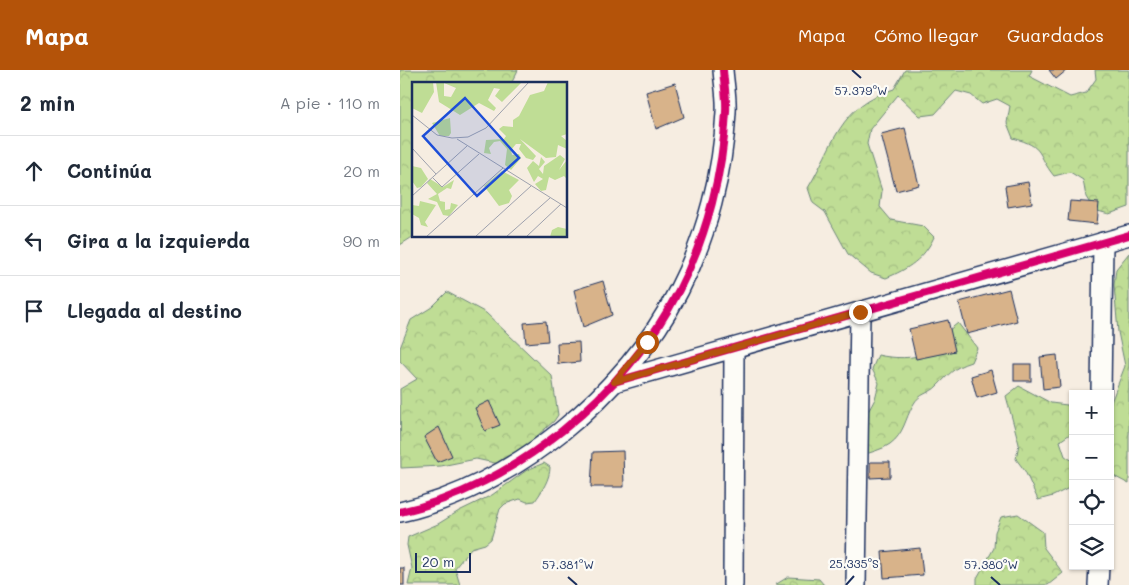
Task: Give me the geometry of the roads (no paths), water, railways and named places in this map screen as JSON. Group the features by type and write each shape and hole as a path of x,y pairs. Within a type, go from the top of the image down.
{"street":[{"path":"400,512 416,508 477,484 532,454 590,408 647,342 680,290 707,222 722,155 726,110 723,70"},
{"path":"614,382 1129,235"},
{"path":"1101,390 1103,242"},
{"path":"856,585 860,312"},
{"path":"733,585 734,348"},
{"path":"1098,570 1098,585"}]}
